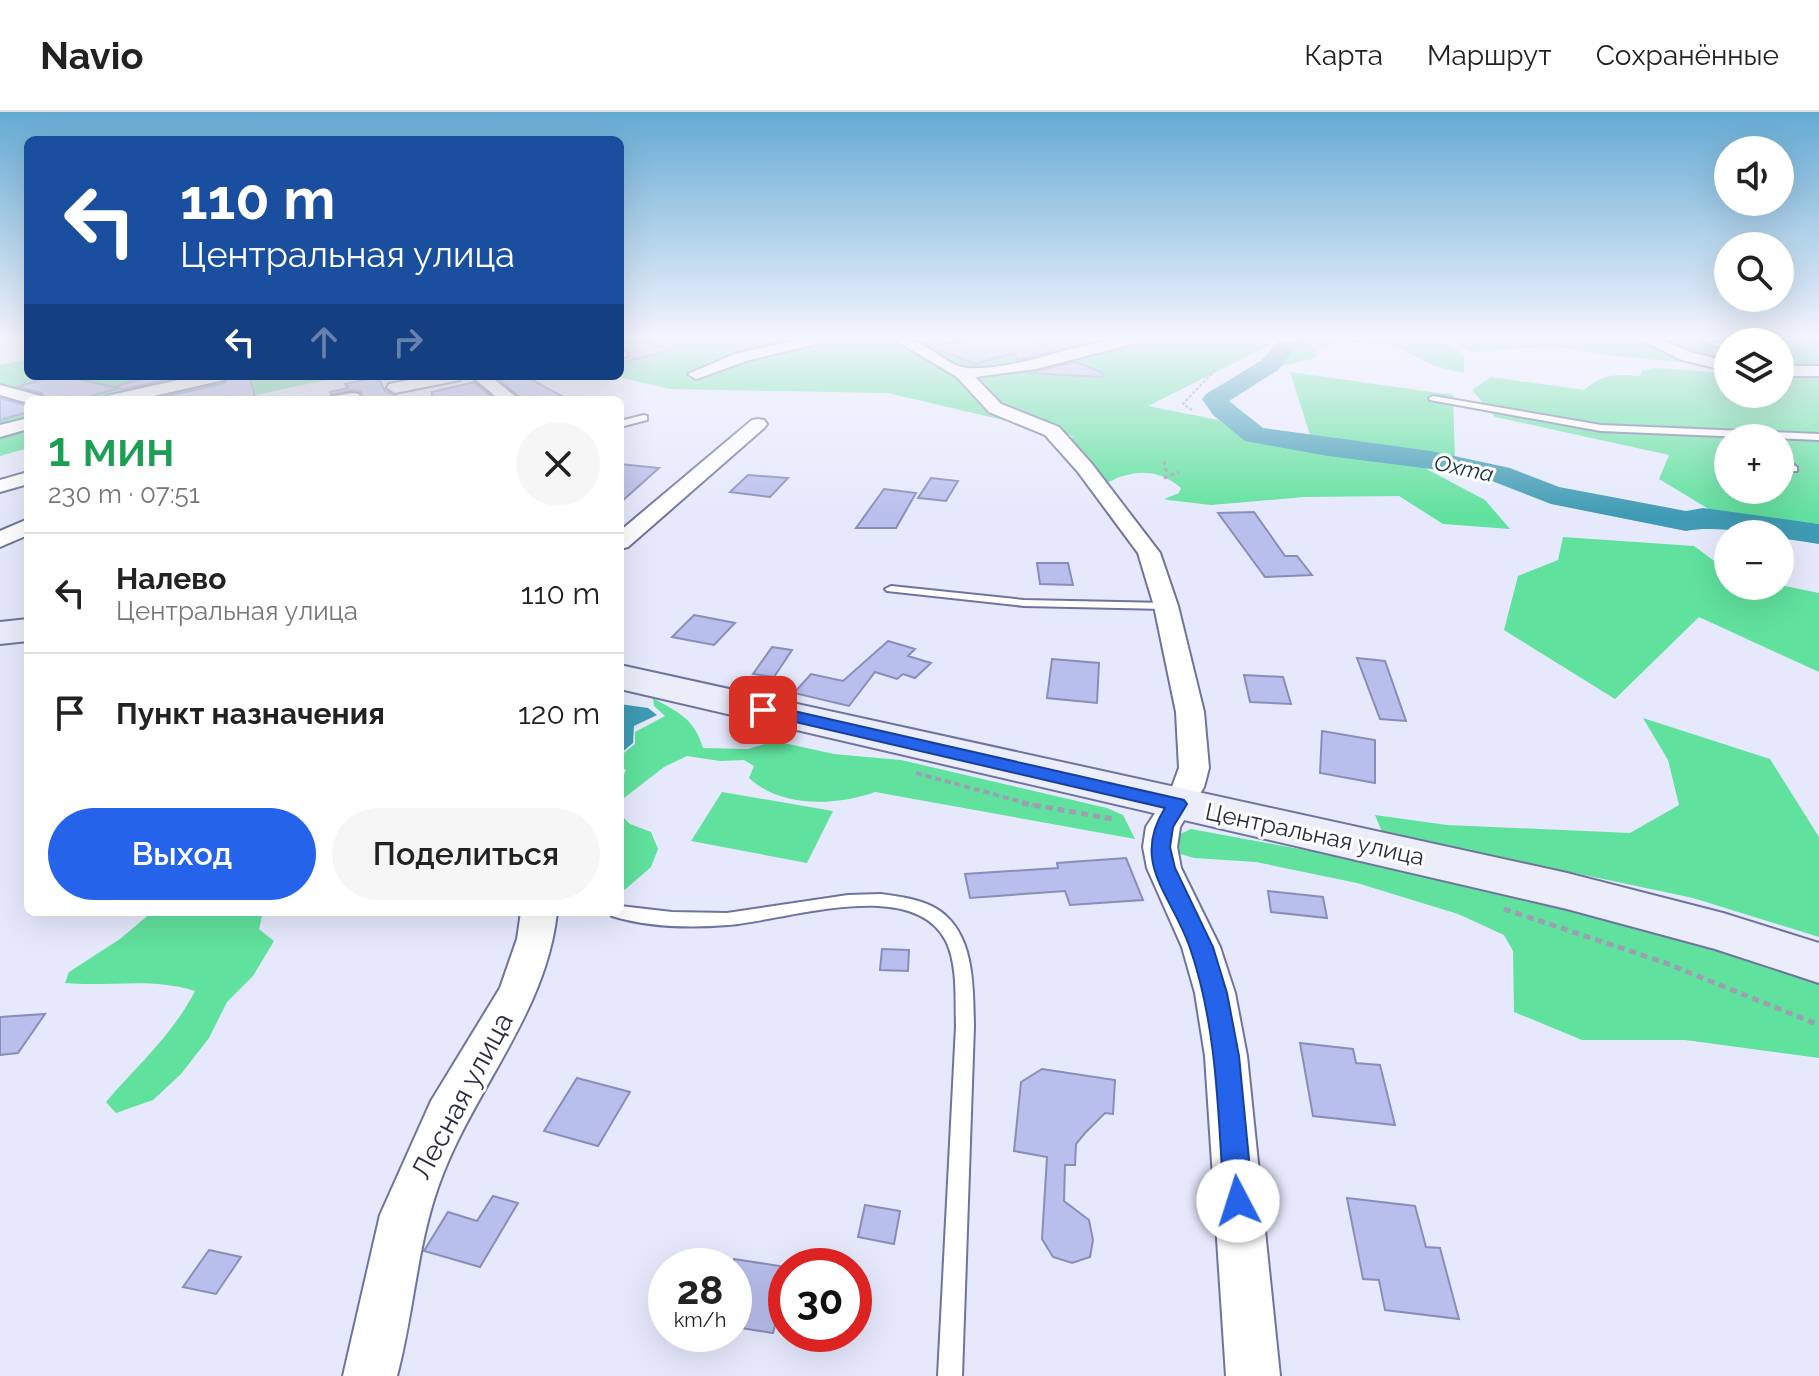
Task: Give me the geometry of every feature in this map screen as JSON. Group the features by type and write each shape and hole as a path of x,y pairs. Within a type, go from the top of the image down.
{"street":[{"path":"987,399 995,408 1057,436 1143,543 1166,606 1190,712 1194,768 1188,787 1170,816 1160,847 1164,868 1201,947 1215,993 1226,1056 1253,1376"},
{"path":"0,431 24,424"},
{"path":"624,539 758,424"},
{"path":"0,486 24,479"},
{"path":"0,540 24,528"},
{"path":"0,633 24,630"},
{"name":"Центральная улица","path":"624,678 1170,816 1567,891 1723,932 1819,963"},
{"name":"Лесная улица","path":"370,1376 379,1349 388,1274 410,1196 452,1105 521,984 534,945 538,916"}],"lane":[{"path":"1439,399 1601,428 1714,434"},
{"path":"624,423 644,418"},
{"path":"1794,437 1819,437"},
{"path":"891,589 1024,603 1166,606"},
{"path":"624,913 726,919 872,900 901,902 924,910 952,935 963,988 965,1026 950,1376"}],"path":[{"path":"1187,399 1183,404 1192,410"},
{"path":"1164,461 1166,477 1179,472"},
{"path":"911,771 1012,801 1170,816"},
{"path":"1494,906 1597,937 1716,980 1819,1025"}],"green space":[{"path":"0,399 24,399 24,449 0,456"},
{"path":"914,399 1162,399 1148,406 1218,420 1241,436 1275,444 1419,465 1485,500 1510,529 1443,524 1399,496 1305,497 1211,505 1168,500 1164,499 1179,493 1181,488 1154,474 1131,474 1104,483 1065,437 1076,437"},
{"path":"1299,399 1453,399 1455,462 1312,441"},
{"path":"1480,399 1714,399 1714,408 1794,408 1794,399 1819,399 1819,524 1712,511 1659,479 1669,455 1495,417"},
{"path":"1563,537 1694,546 1714,561 1714,600 1794,600 1794,588 1819,593 1819,672 1699,617 1615,699 1504,630 1518,576 1558,560"},
{"path":"653,698 690,723 703,748 748,749 775,741 834,754 901,760 1107,808 1123,815 1135,839 875,792 826,802 793,799 762,788 749,778 754,766 744,760 720,761 687,756 664,767 624,798 624,753 635,744 635,732 665,716 654,706"},
{"path":"1643,718 1770,759 1819,837 1819,937 1693,898 1382,832 1375,815 1447,825 1630,833 1679,805 1668,760"},
{"path":"722,792 833,811 807,863 691,841"},
{"path":"624,818 630,824 651,832 658,849 651,867 624,891"},
{"path":"1191,829 1381,864 1557,904 1819,979 1819,1058 1685,1040 1582,1040 1514,1012 1513,951 1504,935 1458,914 1357,883 1256,862 1194,858 1163,849 1169,839"},
{"path":"147,916 262,916 259,929 274,941 253,976 227,1002 209,1038 181,1074 153,1100 116,1113 106,1102 165,1036 195,991 146,983 65,983 69,972 120,939"}],"water":[{"path":"624,705 648,708 657,715 634,726 633,743 624,751"}],"building":[{"path":"0,399 24,405 24,413 0,420"},
{"path":"624,464 659,468 624,499"},
{"path":"748,475 788,478 770,497 730,492"},
{"path":"931,478 958,481 946,501 918,498"},
{"path":"884,489 916,493 896,528 856,528"},
{"path":"1254,512 1285,556 1297,556 1312,575 1265,577 1218,513"},
{"path":"1037,563 1068,563 1073,585 1040,584"},
{"path":"694,615 735,623 714,645 672,637"},
{"path":"888,641 915,649 908,656 931,663 915,678 903,674 897,679 875,672 849,706 794,693 811,674 843,681"},
{"path":"772,647 792,650 774,677 753,674"},
{"path":"1357,658 1385,661 1406,721 1380,719"},
{"path":"1052,659 1099,663 1097,703 1047,698"},
{"path":"1244,675 1283,677 1291,704 1250,702"},
{"path":"1322,731 1375,740 1375,783 1320,773"},
{"path":"1126,858 1143,900 1070,905 1065,891 970,898 965,874 1058,868 1057,863"},
{"path":"1268,891 1323,897 1327,918 1271,912"},
{"path":"882,949 909,950 908,971 880,970"},
{"path":"45,1014 18,1053 0,1055 0,1017"},
{"path":"1300,1043 1353,1049 1356,1063 1380,1065 1395,1125 1313,1116"},
{"path":"1042,1069 1115,1080 1113,1114 1105,1113 1085,1133 1076,1144 1075,1165 1065,1165 1064,1201 1089,1220 1093,1240 1090,1257 1072,1263 1053,1257 1042,1239 1047,1157 1014,1151 1021,1082"},
{"path":"577,1078 630,1092 598,1146 544,1131"},
{"path":"493,1196 518,1203 480,1267 424,1251 448,1212 477,1221"},
{"path":"1347,1198 1415,1206 1426,1247 1440,1248 1459,1319 1385,1310 1379,1280 1363,1279"},
{"path":"865,1205 900,1211 894,1244 858,1237"},
{"path":"209,1250 241,1257 216,1294 183,1287"},
{"path":"752,1262 768,1264 768,1332 752,1330"}],"waterway":[{"name":"Охта","path":"1215,399 1222,409 1255,435 1328,448 1431,460 1500,474 1551,495 1686,521 1703,518 1819,534"}],"route":[{"path":"763,710 1177,804 1163,827 1160,847 1164,868 1201,947 1215,993 1226,1056 1238,1201"}]}
